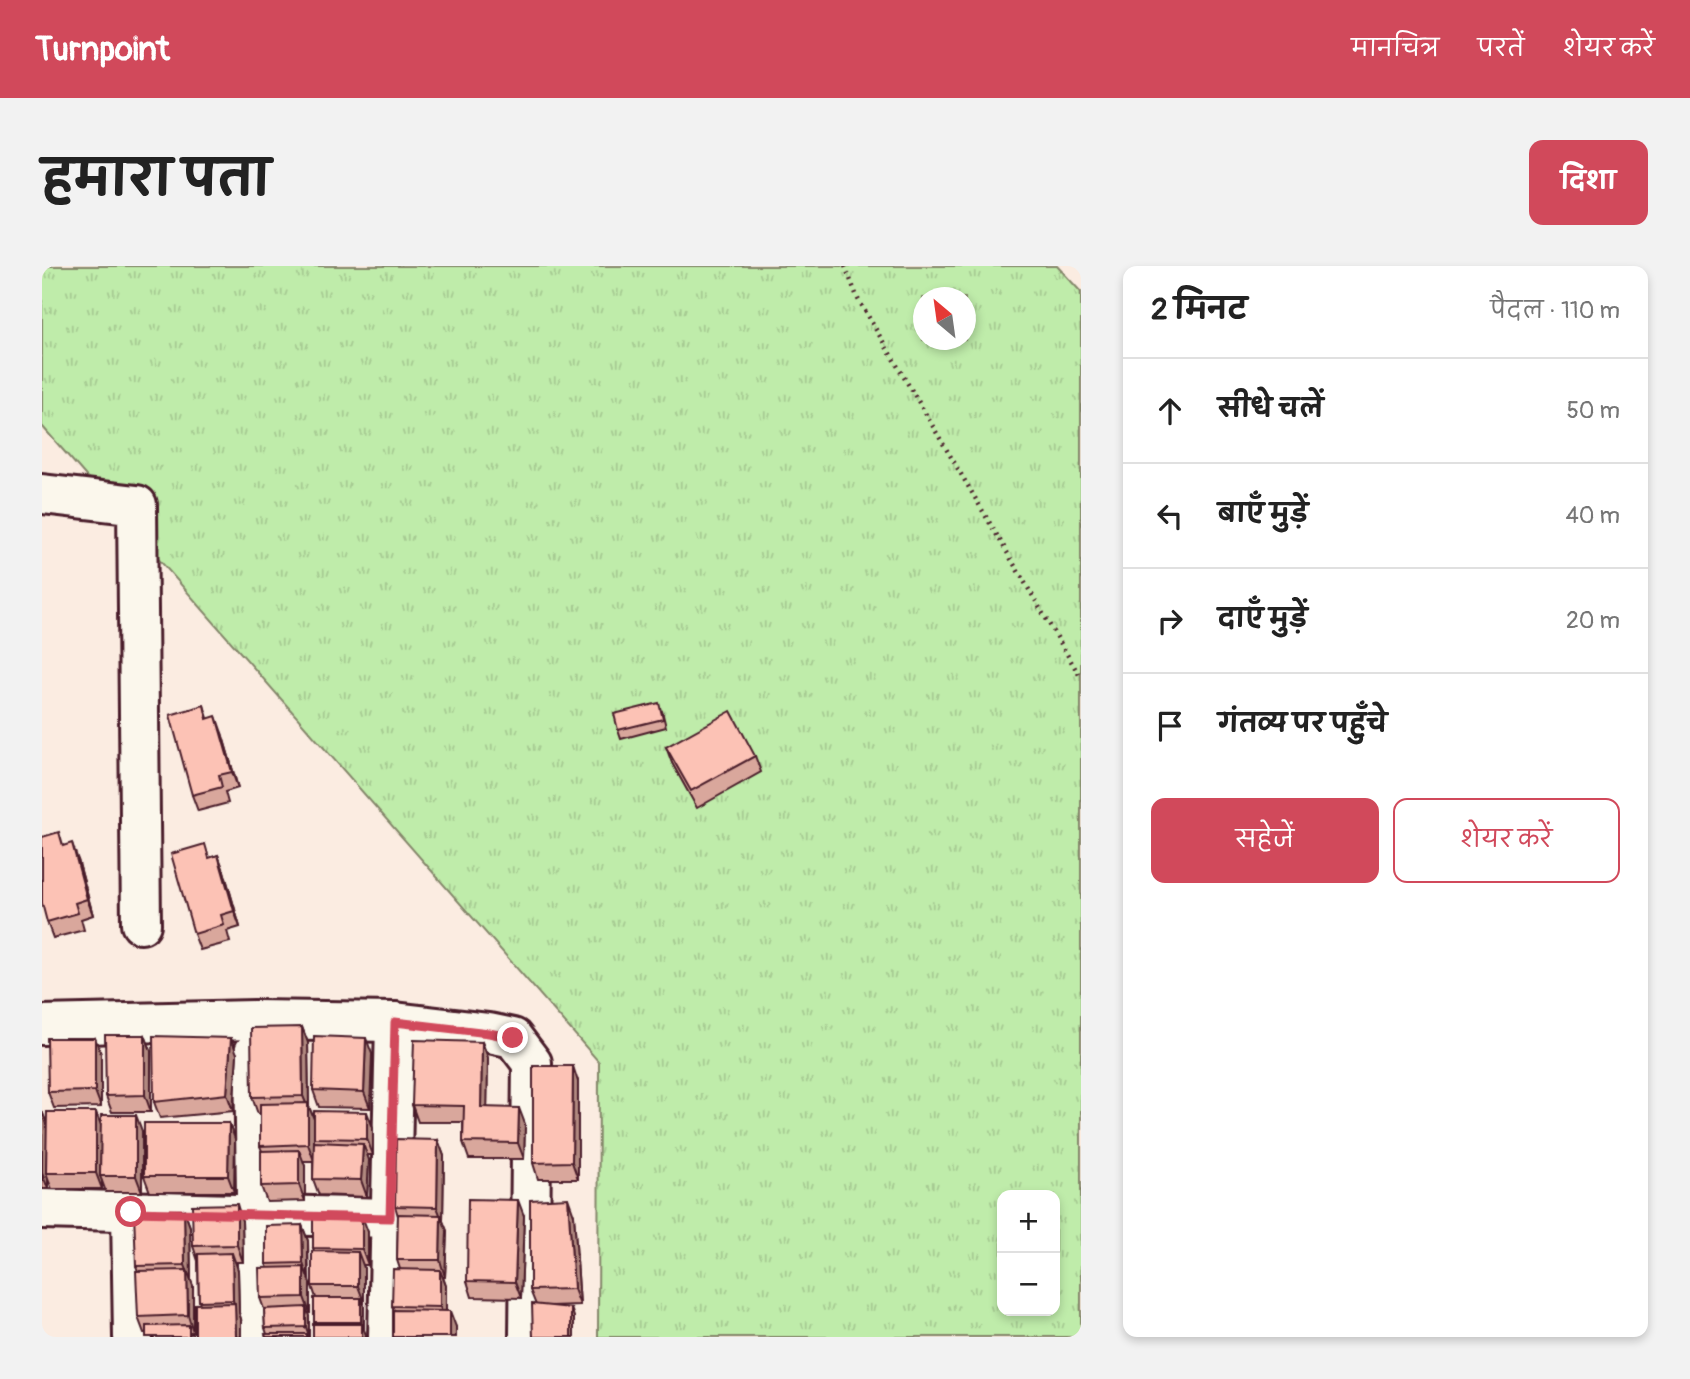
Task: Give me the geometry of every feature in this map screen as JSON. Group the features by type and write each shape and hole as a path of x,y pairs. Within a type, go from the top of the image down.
{"street":[{"path":"42,494 137,505 141,925"},
{"path":"254,1020 258,1337"},
{"path":"42,1025 254,1020 395,1022 513,1038 532,1063 529,1337"},
{"path":"388,1337 395,1022"},
{"path":"42,1209 390,1218"},
{"path":"131,1212 134,1337"}],"path":[{"path":"845,266 858,299 1081,678"}],"green space":[{"path":"42,266 1057,266 1081,292 1081,1337 598,1337 599,1062 42,426"}],"building":[{"path":"659,703 663,719 618,730 614,714"},
{"path":"204,705 207,719 216,716 232,772 219,775 222,787 192,795 170,715"},
{"path":"731,711 755,756 691,791 666,747"},
{"path":"59,832 63,846 72,843 87,899 75,903 78,913 47,922 42,903 42,837"},
{"path":"205,844 209,858 218,855 234,911 221,915 224,925 194,934 171,854"},
{"path":"302,1027 303,1096 252,1097 251,1028"},
{"path":"105,1035 145,1035 145,1095 106,1096"},
{"path":"153,1036 231,1038 227,1094 154,1102"},
{"path":"314,1036 366,1038 364,1092 313,1090"},
{"path":"47,1038 95,1038 95,1091 48,1092"},
{"path":"414,1040 482,1042 481,1107 519,1108 518,1143 463,1142 464,1106 412,1105"},
{"path":"533,1066 573,1066 572,1162 533,1163"},
{"path":"308,1103 308,1144 260,1146 260,1104"},
{"path":"314,1111 367,1112 367,1139 314,1138"},
{"path":"47,1112 96,1112 96,1173 46,1173"},
{"path":"101,1115 136,1115 136,1176 100,1176"},
{"path":"144,1123 229,1123 228,1176 144,1176"},
{"path":"396,1139 438,1140 437,1207 395,1206"},
{"path":"314,1142 363,1144 361,1180 313,1179"},
{"path":"299,1150 299,1185 261,1186 261,1151"},
{"path":"568,1198 574,1289 530,1290 530,1200"},
{"path":"468,1199 518,1200 515,1282 467,1281"},
{"path":"237,1204 237,1245 193,1246 192,1205"},
{"path":"184,1210 185,1265 136,1266 134,1212"},
{"path":"398,1214 441,1215 440,1260 397,1260"},
{"path":"313,1215 362,1216 362,1249 313,1248"},
{"path":"302,1225 303,1263 266,1264 266,1226"},
{"path":"312,1251 358,1252 358,1286 312,1286"},
{"path":"232,1253 233,1300 199,1301 198,1254"},
{"path":"304,1267 304,1297 260,1298 259,1268"},
{"path":"393,1269 440,1270 440,1307 392,1306"},
{"path":"187,1270 188,1315 138,1317 136,1271"},
{"path":"314,1298 361,1298 361,1322 314,1322"},
{"path":"235,1303 236,1337 195,1337 195,1304"},
{"path":"532,1304 571,1308 571,1337 533,1337"},
{"path":"306,1307 306,1327 265,1328 264,1309"},
{"path":"393,1310 450,1311 450,1337 393,1337"},
{"path":"313,1324 362,1324 362,1337 313,1337"},
{"path":"189,1325 189,1337 146,1337 146,1326"},
{"path":"265,1334 307,1334 307,1337 266,1337"}],"route":[{"path":"131,1212 390,1218 395,1022 513,1038"}]}
